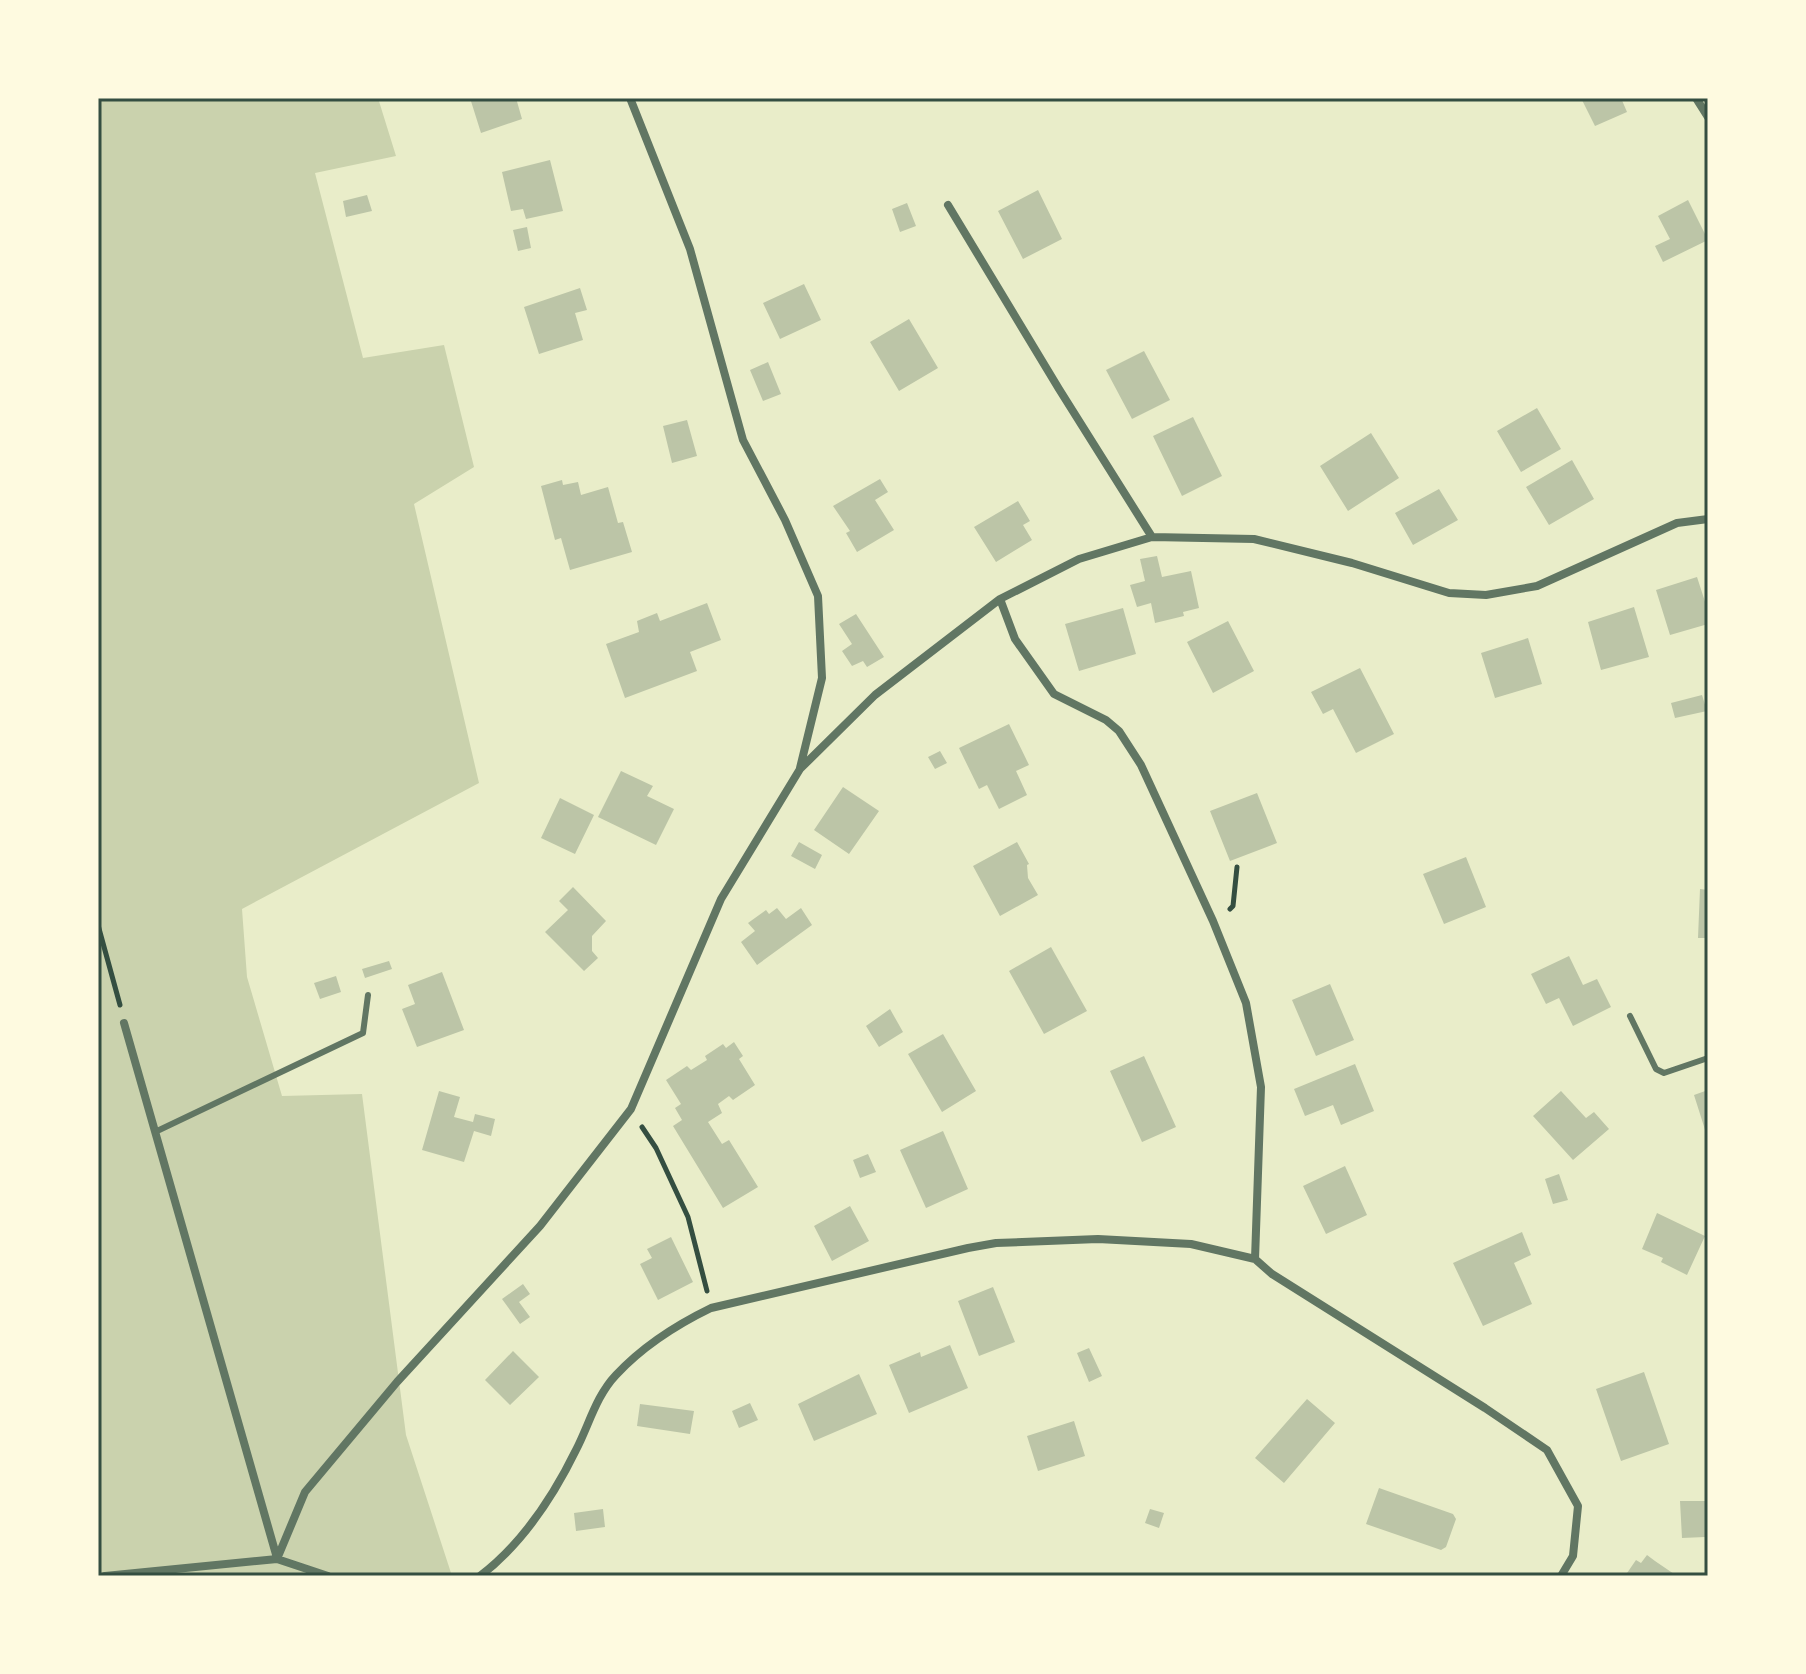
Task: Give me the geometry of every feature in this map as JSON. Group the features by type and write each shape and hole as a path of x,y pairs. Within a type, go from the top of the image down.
{"street":[{"path":"630,98 690,249 743,440 785,520 818,596 822,678 800,769"},
{"path":"1696,98 1708,117"},
{"path":"948,205 1152,537"},
{"path":"277,1559 305,1492 397,1382 540,1226 631,1109 721,899 800,769 875,695 1000,599 1079,559 1152,537 1254,539 1352,563 1449,593 1486,595 1537,586 1677,523 1708,519"},
{"path":"1000,599 1015,639 1054,694 1106,720 1127,742 1141,765 1213,921 1246,1003 1261,1087 1255,1259"},
{"path":"124,1023 277,1559"},
{"path":"480,1576 537,1519 614,1376 669,1331 711,1308 996,1243 1098,1239 1191,1244 1255,1259 1272,1274 1547,1450 1578,1506 1573,1556 1561,1576"},
{"path":"105,1576 277,1559 328,1576"}],"lane":[{"path":"155,1132 363,1033 368,995"},
{"path":"1630,1016 1656,1069 1664,1073 1708,1058"}],"path":[{"path":"1213,921 1233,906 1237,867"},
{"path":"98,925 124,1023"},
{"path":"631,1109 656,1148 688,1217 711,1308"}],"green space":[{"path":"98,98 378,98 396,156 315,173 363,358 444,345 474,467 414,504 479,783 242,909 247,977 282,1096 362,1094 406,1435 452,1576 98,1576"}],"building":[{"path":"470,98 516,98 522,119 481,133"},
{"path":"1581,98 1621,98 1627,112 1595,126"},
{"path":"550,160 563,211 526,219 523,209 511,211 502,172"},
{"path":"1038,190 1062,239 1023,259 998,211"},
{"path":"367,195 372,211 346,217 343,201"},
{"path":"1688,200 1708,240 1663,262 1655,246 1670,239 1658,216"},
{"path":"907,203 916,226 900,232 892,209"},
{"path":"527,227 531,248 518,251 513,230"},
{"path":"804,284 821,320 780,339 763,303"},
{"path":"580,288 587,310 575,313 583,340 539,354 524,307"},
{"path":"909,319 938,368 899,391 870,342"},
{"path":"1144,351 1170,400 1132,419 1106,370"},
{"path":"768,362 781,394 763,401 750,370"},
{"path":"1537,408 1561,449 1521,472 1497,431"},
{"path":"1193,417 1222,476 1182,496 1153,436"},
{"path":"687,420 697,456 672,463 663,426"},
{"path":"1371,433 1399,478 1348,511 1320,466"},
{"path":"1572,460 1594,499 1549,525 1526,487"},
{"path":"880,479 888,492 875,500 894,530 857,552 846,533 850,531 833,506"},
{"path":"562,480 563,485 578,482 581,495 608,487 618,523 623,522 632,552 570,570 561,538 555,540 541,486"},
{"path":"1439,489 1458,520 1413,545 1395,513"},
{"path":"1018,501 1030,521 1023,525 1032,540 996,562 974,527"},
{"path":"1157,556 1162,577 1191,571 1199,608 1183,612 1184,616 1155,623 1151,603 1137,607 1130,585 1145,581 1140,559"},
{"path":"1697,577 1708,611 1708,624 1670,635 1656,590"},
{"path":"707,603 721,640 690,652 697,671 625,698 606,644 639,632 637,621 657,613 660,621"},
{"path":"1634,607 1649,657 1601,670 1588,622"},
{"path":"1123,608 1136,654 1079,671 1065,624"},
{"path":"856,614 884,657 867,667 863,661 852,666 842,651 852,644 839,624"},
{"path":"1228,621 1254,671 1213,693 1187,642"},
{"path":"1528,638 1542,684 1495,698 1481,653"},
{"path":"1360,668 1394,734 1356,753 1333,709 1323,714 1311,692"},
{"path":"1702,695 1707,711 1675,718 1671,703"},
{"path":"1009,724 1029,765 1016,771 1027,795 999,809 987,785 979,789 959,748"},
{"path":"940,751 947,763 935,769 928,757"},
{"path":"621,771 653,786 647,796 674,809 656,845 598,817"},
{"path":"843,787 879,811 849,854 814,830"},
{"path":"1257,793 1277,843 1230,861 1210,811"},
{"path":"560,798 594,815 575,854 541,838"},
{"path":"799,842 822,855 815,869 791,856"},
{"path":"1017,842 1029,864 1028,878 1038,895 1000,916 973,866"},
{"path":"1466,857 1486,907 1444,924 1423,874"},
{"path":"573,887 606,921 592,936 592,951 598,958 584,971 545,932 568,910 559,901"},
{"path":"1700,889 1708,890 1708,938 1698,938"},
{"path":"777,908 786,919 801,908 812,925 757,965 741,942 755,931 748,923 766,910 769,914"},
{"path":"1051,947 1087,1011 1044,1034 1009,971"},
{"path":"1569,956 1583,985 1597,979 1611,1007 1573,1026 1559,998 1546,1004 1531,974"},
{"path":"389,961 392,969 365,978 362,969"},
{"path":"442,972 464,1030 417,1047 402,1009 415,1004 408,985"},
{"path":"336,976 341,992 320,999 314,983"},
{"path":"1330,984 1354,1040 1316,1056 1292,1000"},
{"path":"890,1009 903,1032 879,1047 866,1026"},
{"path":"943,1034 976,1091 942,1112 908,1054"},
{"path":"734,1042 743,1056 739,1059 755,1085 733,1100 729,1096 718,1104 722,1113 708,1122 722,1144 729,1140 758,1187 723,1208 673,1126 682,1120 675,1108 681,1104 666,1080 687,1066 691,1070 707,1060 705,1056 723,1044 726,1048"},
{"path":"1144,1056 1176,1127 1142,1142 1110,1071"},
{"path":"1355,1064 1374,1111 1341,1125 1333,1105 1305,1116 1294,1089"},
{"path":"1708,1090 1708,1136 1707,1136 1694,1095"},
{"path":"439,1091 460,1097 454,1117 473,1122 475,1114 495,1119 491,1136 474,1131 464,1162 422,1150"},
{"path":"1561,1091 1586,1118 1594,1112 1609,1129 1573,1160 1533,1116"},
{"path":"943,1131 968,1189 926,1208 900,1150"},
{"path":"868,1154 876,1172 860,1178 853,1160"},
{"path":"1345,1166 1367,1215 1326,1234 1303,1186"},
{"path":"1559,1174 1568,1200 1553,1204 1545,1179"},
{"path":"850,1206 869,1241 832,1261 814,1226"},
{"path":"1657,1213 1705,1236 1687,1275 1661,1262 1663,1258 1642,1249"},
{"path":"1522,1232 1531,1255 1514,1263 1532,1304 1483,1326 1453,1263"},
{"path":"671,1237 693,1282 658,1300 640,1264 652,1258 647,1249"},
{"path":"523,1284 530,1294 519,1302 530,1317 520,1324 502,1299"},
{"path":"993,1287 1015,1342 979,1356 958,1301"},
{"path":"950,1345 968,1388 909,1413 889,1365 920,1352 921,1357"},
{"path":"1089,1348 1102,1376 1089,1382 1077,1353"},
{"path":"513,1351 539,1377 510,1405 485,1380"},
{"path":"1644,1372 1669,1444 1621,1461 1596,1389"},
{"path":"859,1374 877,1414 814,1441 798,1404"},
{"path":"1307,1399 1335,1423 1284,1483 1255,1458"},
{"path":"750,1403 758,1420 739,1428 732,1411"},
{"path":"640,1404 694,1411 690,1434 637,1426"},
{"path":"1074,1421 1085,1456 1038,1471 1027,1436"},
{"path":"1379,1488 1453,1514 1456,1519 1446,1547 1441,1550 1366,1524"},
{"path":"1680,1501 1708,1501 1708,1533 1705,1537 1682,1538"},
{"path":"603,1509 605,1527 576,1531 574,1513"},
{"path":"1150,1509 1164,1513 1159,1528 1145,1523"},
{"path":"1647,1555 1677,1576 1625,1576 1636,1560 1641,1563"}]}
